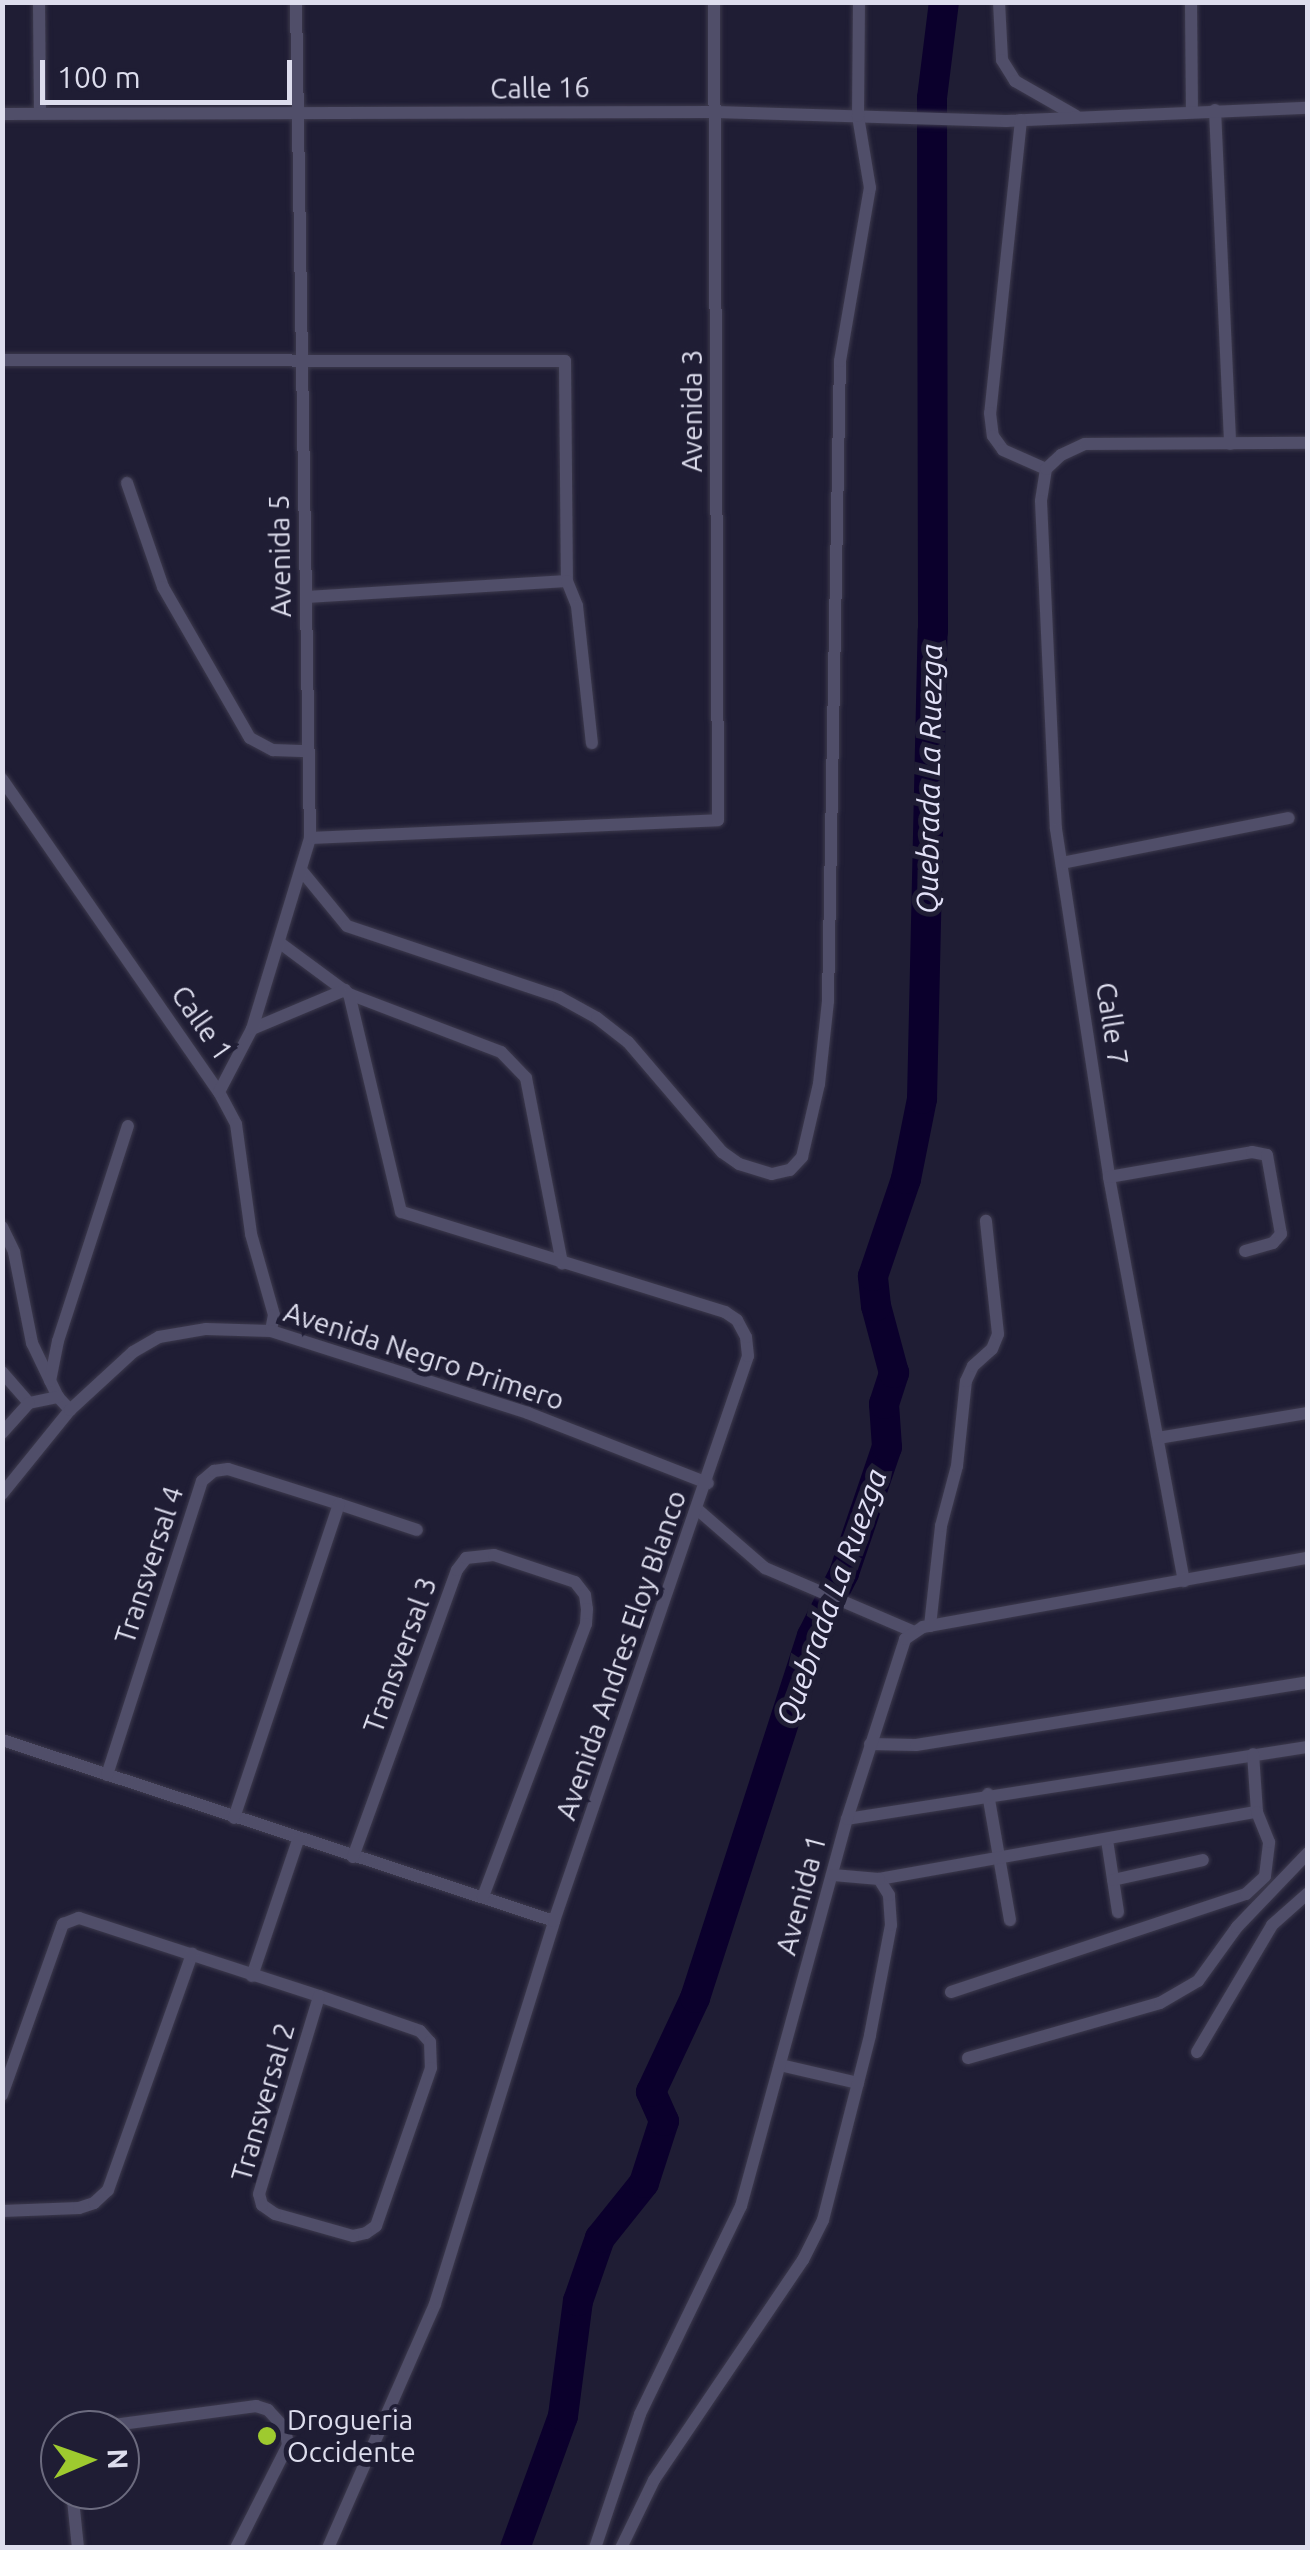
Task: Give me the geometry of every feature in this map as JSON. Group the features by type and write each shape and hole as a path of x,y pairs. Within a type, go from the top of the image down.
{"street":[{"path":"39,2 40,113"},
{"name":"Avenida 5","path":"220,1092 252,1029 310,838 296,2"},
{"name":"Avenida 3","path":"310,838 718,820 714,2"},
{"path":"301,870 347,926 559,998 597,1018 628,1042 722,1152 739,1164 772,1174 790,1170 802,1157 819,1084 828,1001 840,361 870,188 858,116 858,2"},
{"path":"1000,2 1002,60 1015,81 1078,117"},
{"path":"1191,2 1192,110"},
{"name":"Calle 16","path":"2,114 716,112 1014,121 1192,110 1308,108"},
{"path":"1215,110 1230,444"},
{"path":"1014,121 990,412 993,436 1003,450 1046,469 1061,455 1085,444 1308,443"},
{"path":"2,360 301,358 565,362 567,581 577,606 592,742"},
{"name":"Calle 7","path":"1046,469 1040,501 1044,622 1062,863 1110,1177 1184,1581"},
{"path":"127,483 154,568 250,738 273,750 308,751"},
{"path":"306,597 567,581"},
{"name":"Calle 1","path":"2,779 220,1092 236,1124 251,1234 274,1315 270,1331"},
{"path":"1062,863 1288,818"},
{"path":"280,943 347,992 501,1052 526,1078 562,1264"},
{"path":"252,1029 347,992"},
{"name":"Avenida Andres Eloy Blanco","path":"328,2548 434,2304 554,1921 708,1483 748,1356 746,1337 737,1320 725,1312 401,1212 347,992"},
{"path":"50,1381 128,1126"},
{"path":"1110,1177 1252,1152 1267,1155 1281,1234 1273,1243 1245,1251"},
{"path":"930,1626 942,1514 957,1466 966,1381 998,1334 986,1221"},
{"path":"2,1227 14,1252 32,1343 58,1397 70,1410"},
{"name":"Avenida Negro Primero","path":"2,1494 70,1410 133,1352 159,1337 206,1329 270,1331 528,1414 708,1483"},
{"path":"2,1372 28,1403"},
{"path":"2,1434 28,1403 58,1397"},
{"path":"1158,1438 1308,1413"},
{"name":"Transversal 4","path":"107,1775 202,1482 214,1471 228,1469 417,1530"},
{"path":"234,1818 339,1504"},
{"path":"698,1510 746,1555 780,1574 912,1631 1308,1558"},
{"name":"Transversal 3","path":"353,1856 457,1570 466,1558 494,1555 575,1582 585,1595 587,1609 586,1624 483,1898"},
{"name":"Avenida 1","path":"595,2548 640,2414 740,2206 870,1744 900,1649 912,1631"},
{"path":"870,1744 916,1744 1308,1682"},
{"path":"2,1740 554,1921"},
{"path":"848,1819 988,1794 1308,1747"},
{"path":"950,1992 1246,1894 1264,1876 1269,1842 1257,1812 1253,1754"},
{"path":"988,1794 1010,1920"},
{"path":"833,1875 880,1879 999,1861 1257,1812"},
{"path":"252,1976 298,1840"},
{"path":"1108,1840 1118,1912"},
{"path":"968,2058 1160,2003 1198,1981 1254,1908 1308,1853"},
{"path":"1113,1880 1203,1860"},
{"path":"621,2548 654,2480 814,2242 858,2083 891,1925 889,1895 880,1879"},
{"path":"1197,2052 1272,1924 1308,1893"},
{"path":"1246,1894 1254,1908 1272,1924"},
{"name":"Transversal 2","path":"2,2095 63,1924 79,1918 319,1996 420,2031 430,2042 430,2068 376,2226 353,2236 275,2214 262,2205 259,2194 319,1996"},
{"path":"2,2211 79,2208 94,2203 108,2190 192,1954"},
{"path":"780,2065 858,2083"},
{"path":"140,2421 256,2406 268,2410 285,2428 288,2445 236,2548"},
{"path":"74,2510 78,2548"}],"waterway":[{"name":"Quebrada La Ruezga","path":"515,2548 563,2416 578,2301 600,2238 644,2183 664,2121 651,2092 695,1998 812,1636 844,1573 887,1447 884,1404 894,1373 876,1306 873,1276 906,1179 922,1099 933,631 932,98 944,2"}],"place":[{"name":"Drogueria Occidente","path":"267,2436"}]}
